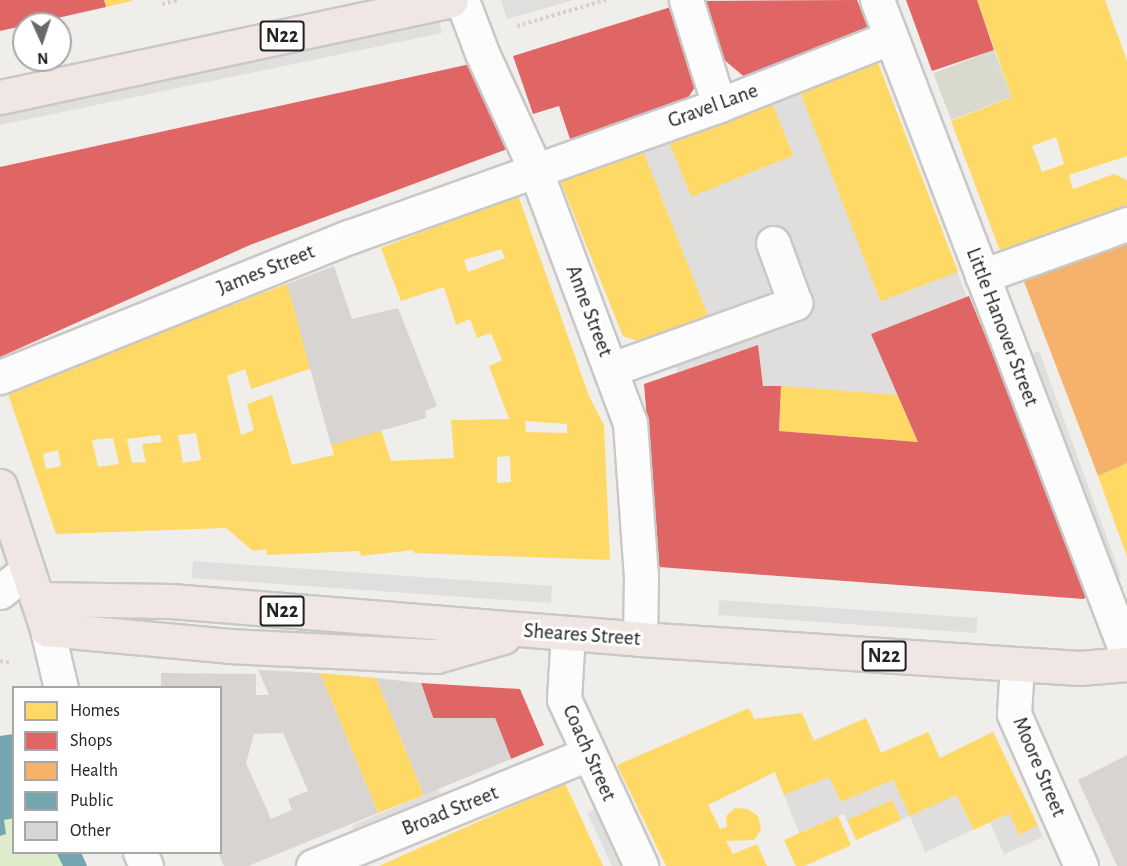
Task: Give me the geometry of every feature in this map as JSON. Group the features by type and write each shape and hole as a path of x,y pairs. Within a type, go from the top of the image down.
{"highway":[{"name":"N22","path":"0,97 451,0"},
{"path":"0,486 37,599"},
{"name":"Sheares Street","path":"37,599 171,601 640,639 1080,668 1127,664"}],"street":[{"name":"Anne Street","path":"462,0 482,53 535,169 612,369 630,423 641,576 640,639"},
{"path":"686,0 719,105"},
{"name":"Little Hanover Street","path":"877,0 889,38 1127,654"},
{"name":"Gravel Lane","path":"535,169 719,105 889,38"},
{"name":"James Street","path":"0,377 306,254 535,169"},
{"path":"982,276 1127,224"},
{"path":"612,369 795,303 773,243"},
{"path":"0,592 37,599 61,686"},
{"name":"Coach Street","path":"568,633 564,699 587,754 641,866"},
{"name":"Moore Street","path":"1017,664 1014,714 1081,866"},
{"name":"Broad Street","path":"313,866 587,754"}],"path":[{"path":"162,4 178,0"}],"shaded area":[{"path":"501,0 574,0 507,19"},
{"path":"437,13 442,33 0,125 0,107"},
{"path":"994,50 1012,97 951,120 933,73"},
{"path":"876,58 967,297 871,334 918,442 780,386 763,386 758,345 678,372 670,350 623,336 560,180"},
{"path":"1039,351 1121,577 1108,581 1026,356"},
{"path":"193,561 552,586 551,603 192,578"},
{"path":"719,600 977,618 976,633 718,615"},
{"path":"802,713 814,740 866,718 881,753 928,732 940,758 993,732 1043,837 1004,854 990,822 925,852 910,816 856,840 844,814 799,833 754,719"},
{"path":"438,789 444,803 357,840 351,826"},
{"path":"600,807 627,866 612,866 587,813"}],"green space":[{"path":"12,818 12,854 57,854 63,866 0,866 0,836 6,834 4,820"}],"building: Homes":[{"path":"104,0 132,0 132,1 106,7"},
{"path":"977,0 1105,0 1127,61 1127,156 1069,175 1073,189 1114,174 1127,180 1127,211 1002,256 951,121 1012,97","holes":["1056,137 1064,164 1042,172 1032,146"]},
{"path":"876,58 958,272 881,302 799,88"},
{"path":"770,98 793,155 691,197 668,139"},
{"path":"642,148 708,316 641,342 623,336 560,180"},
{"path":"518,195 589,396 604,425 610,560 414,553 413,550 361,556 360,551 267,555 266,549 253,551 226,528 56,534 7,391 287,284 312,368 251,389 245,369 227,376 241,435 254,430 247,404 272,395 292,465 334,455 331,445 381,430 391,461 454,458 451,420 509,419 489,366 502,360 491,333 477,338 470,319 456,325 444,287 401,301 381,248","holes":["501,249 505,258 468,272 464,260","525,421 567,424 567,433 526,432","196,433 201,460 183,463 178,435","160,435 162,442 142,444 146,462 132,463 127,439","113,438 119,464 98,467 92,440","58,450 61,466 46,469 43,454","510,456 511,482 497,483 497,457"]},
{"path":"781,386 897,395 918,442 779,431"},
{"path":"1127,463 1127,557 1098,476"},
{"path":"320,673 376,678 424,795 378,813"},
{"path":"749,708 754,719 802,713 814,741 866,718 881,753 928,732 940,758 993,732 1038,825 1019,835 1009,813 974,830 956,795 910,816 893,780 841,802 829,777 784,795 775,772 708,805 720,829 727,827 726,816 735,808 748,809 758,816 761,830 754,840 726,841 733,854 757,844 767,866 666,866 617,765"},
{"path":"565,783 603,866 379,866"},
{"path":"892,800 901,820 856,840 847,820"},
{"path":"838,816 851,845 804,866 796,866 784,840"}],"building: Shops":[{"path":"0,0 104,0 106,7 72,15 72,12 12,12 12,28 0,31"},
{"path":"857,0 870,31 747,79 723,59 699,1"},
{"path":"906,0 977,0 994,50 932,71"},
{"path":"674,6 697,84 684,104 572,145 559,106 533,114 513,56"},
{"path":"475,63 510,148 250,245 0,357 0,167"},
{"path":"969,296 1090,591 1084,599 659,567 644,384 758,345 763,386 781,386 779,431 918,442 871,334"},
{"path":"421,683 520,689 544,745 511,759 495,718 433,718"}],"building: Health":[{"path":"1127,241 1127,463 1098,476 1023,279"}],"building: Public":[{"path":"12,734 12,818 4,820 6,834 0,836 0,736"},
{"path":"57,854 82,854 87,866 63,866"}],"building: Other":[{"path":"334,266 352,319 398,308 437,406 425,411 426,418 331,445 287,284"},
{"path":"258,670 320,673 378,813 248,866 224,866 219,854 222,854 222,686 161,686 161,673 256,674 256,695 269,695","holes":["283,733 308,791 288,799 292,810 271,819 246,763 254,734"]},
{"path":"376,678 421,683 433,718 495,718 511,759 424,795"},
{"path":"1127,755 1127,866 1117,866 1078,780"}]}
